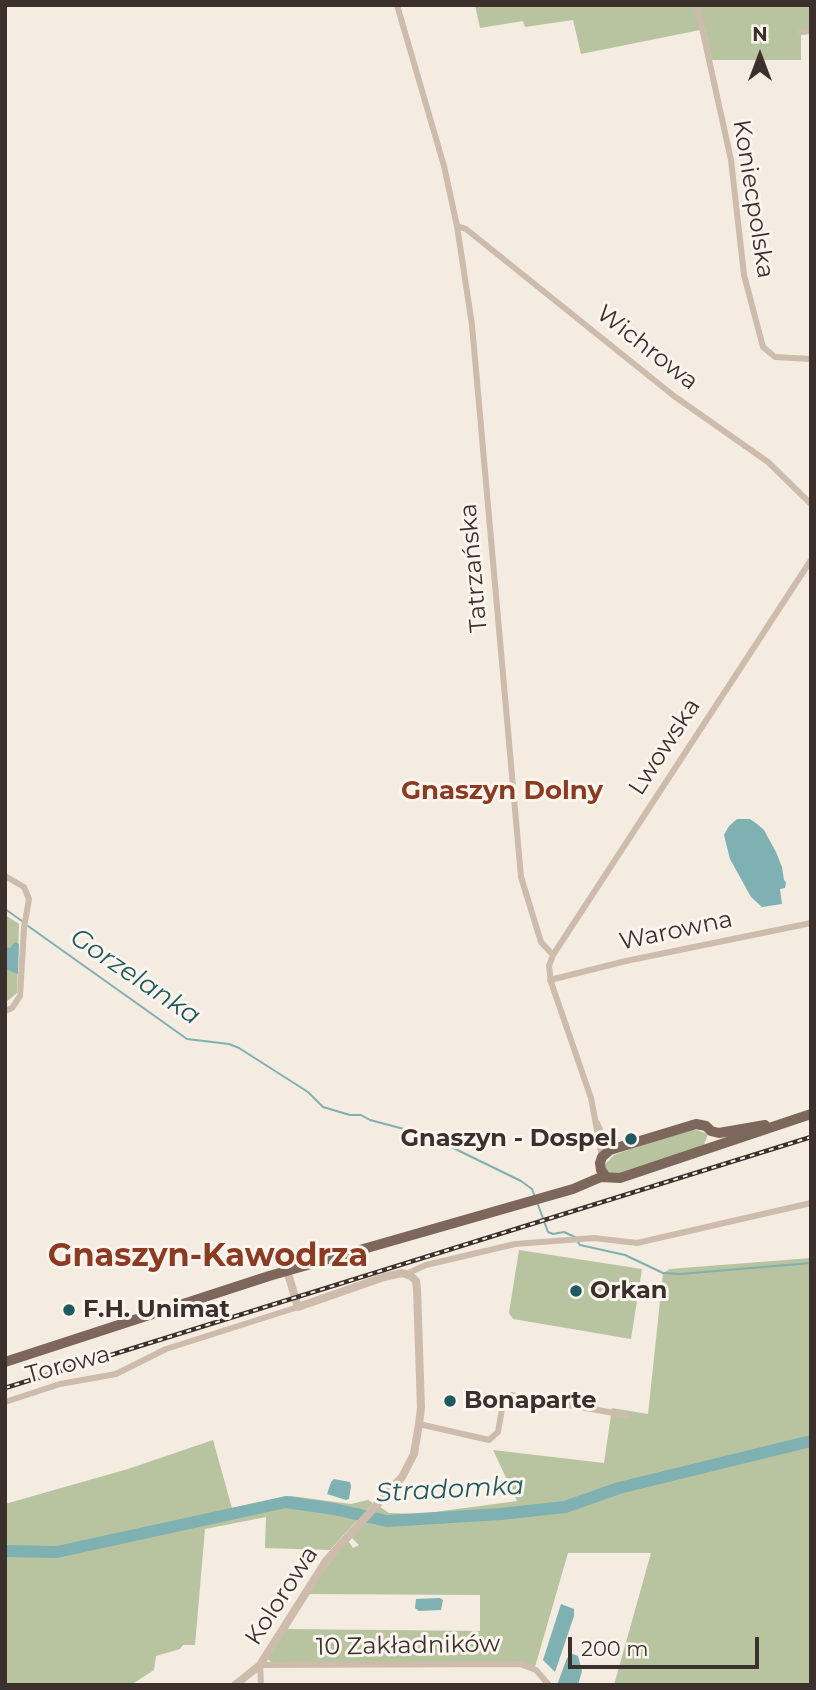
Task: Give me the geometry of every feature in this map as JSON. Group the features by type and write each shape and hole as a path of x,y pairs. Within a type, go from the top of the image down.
{"main road":[{"path":"5,1362 269,1276 606,1177 620,1178 811,1114"},
{"path":"551,1194 583,1179 616,1149 696,1124 711,1131 733,1132 786,1122"},
{"path":"705,1150 711,1131"},
{"path":"601,1162 606,1177"},
{"path":"170,1310 289,1277 401,1239"}],"street":[{"name":"Tatrzańska","path":"397,5 444,166 457,226 472,325 521,877 541,942 553,955"},
{"name":"Koniecpolska","path":"697,5 731,160 744,275 763,347 769,354 781,358 811,359"},
{"path":"801,32 811,32"},
{"name":"Wichrowa","path":"457,226 466,229 674,396 768,462 811,504"},
{"name":"Lwowska","path":"553,955 811,560"},
{"path":"5,876 24,887 29,899 24,928 20,996 12,1008 5,1011"},
{"name":"Warowna","path":"550,980 626,961 811,923"},
{"path":"553,955 549,966 550,980 591,1098 601,1162"},
{"path":"596,1121 605,1141 616,1149"},
{"path":"406,1273 426,1265 515,1244 584,1238 607,1238 637,1243 811,1203"},
{"name":"Kolorowa","path":"235,1685 260,1665 309,1584 358,1523 402,1478 409,1465 421,1408 415,1280 406,1273"},
{"name":"Torowa","path":"5,1402 60,1384 104,1378 166,1349 355,1286 406,1273"},
{"path":"289,1277 298,1307"},
{"path":"419,1424 489,1440 498,1432 503,1403 505,1398 511,1395 626,1415"},
{"name":"10 Zakładników","path":"260,1665 520,1664 537,1670 549,1685"},
{"path":"260,1665 261,1685"}],"green space":[{"path":"475,5 811,5 811,31 801,32 801,60 712,60 705,29 581,54 573,20 525,27 523,21 480,28"},
{"path":"5,915 19,924 17,993 5,1003"},
{"path":"691,1128 708,1134 704,1145 620,1175 606,1172 605,1164 614,1155"},
{"name":"Orkan","path":"519,1250 642,1269 631,1339 513,1319 509,1313"},
{"path":"811,1258 811,1685 614,1685 651,1553 568,1553 535,1667 272,1663 268,1659 285,1629 480,1631 480,1595 307,1594 347,1539 353,1548 359,1545 350,1536 379,1506 389,1513 420,1514 517,1501 493,1450 604,1463 612,1408 648,1414 663,1273 670,1269"},
{"path":"213,1440 232,1508 291,1496 351,1504 368,1500 373,1503 330,1550 265,1548 266,1517 205,1529 195,1645 183,1645 180,1649 156,1656 154,1670 131,1685 5,1685 5,1504 128,1469"}],"water":[{"path":"737,819 750,819 757,824 764,830 776,852 786,882 785,888 780,889 782,904 762,907 751,897 730,859 724,835"},
{"path":"15,942 19,944 18,974 5,969 5,947 10,948"},
{"path":"334,1479 350,1482 349,1499 327,1494"},
{"path":"416,1599 443,1600 441,1610 419,1611 415,1608"},
{"path":"561,1604 574,1609 574,1616 555,1672 543,1660"},
{"path":"573,1654 578,1656 582,1671 578,1685 557,1685 567,1658"}],"waterway":[{"name":"Gorzelanka","path":"5,909 22,921"},
{"name":"Gorzelanka","path":"28,926 187,1039 229,1044 239,1048 308,1092 323,1107 350,1115 361,1115 443,1143 521,1181 532,1189 535,1197"},
{"path":"537,1202 548,1232 564,1232 575,1237"},
{"path":"578,1242 580,1245 625,1255 663,1273 680,1274 811,1263"},
{"name":"Stradomka","path":"5,1551 57,1552 286,1502 387,1521 565,1507 619,1488 811,1441"}],"railway":[{"path":"5,1388 811,1137"}],"place":[{"name":"Gnaszyn - Dospel","path":"631,1139"},
{"name":"Orkan","path":"576,1291"},
{"name":"F.H. Unimat","path":"69,1310"},
{"name":"Bonaparte","path":"450,1401"}],"district":[{"name":"Gnaszyn Dolny","path":"502,791"},
{"name":"Gnaszyn-Kawodrza","path":"208,1257"}]}
